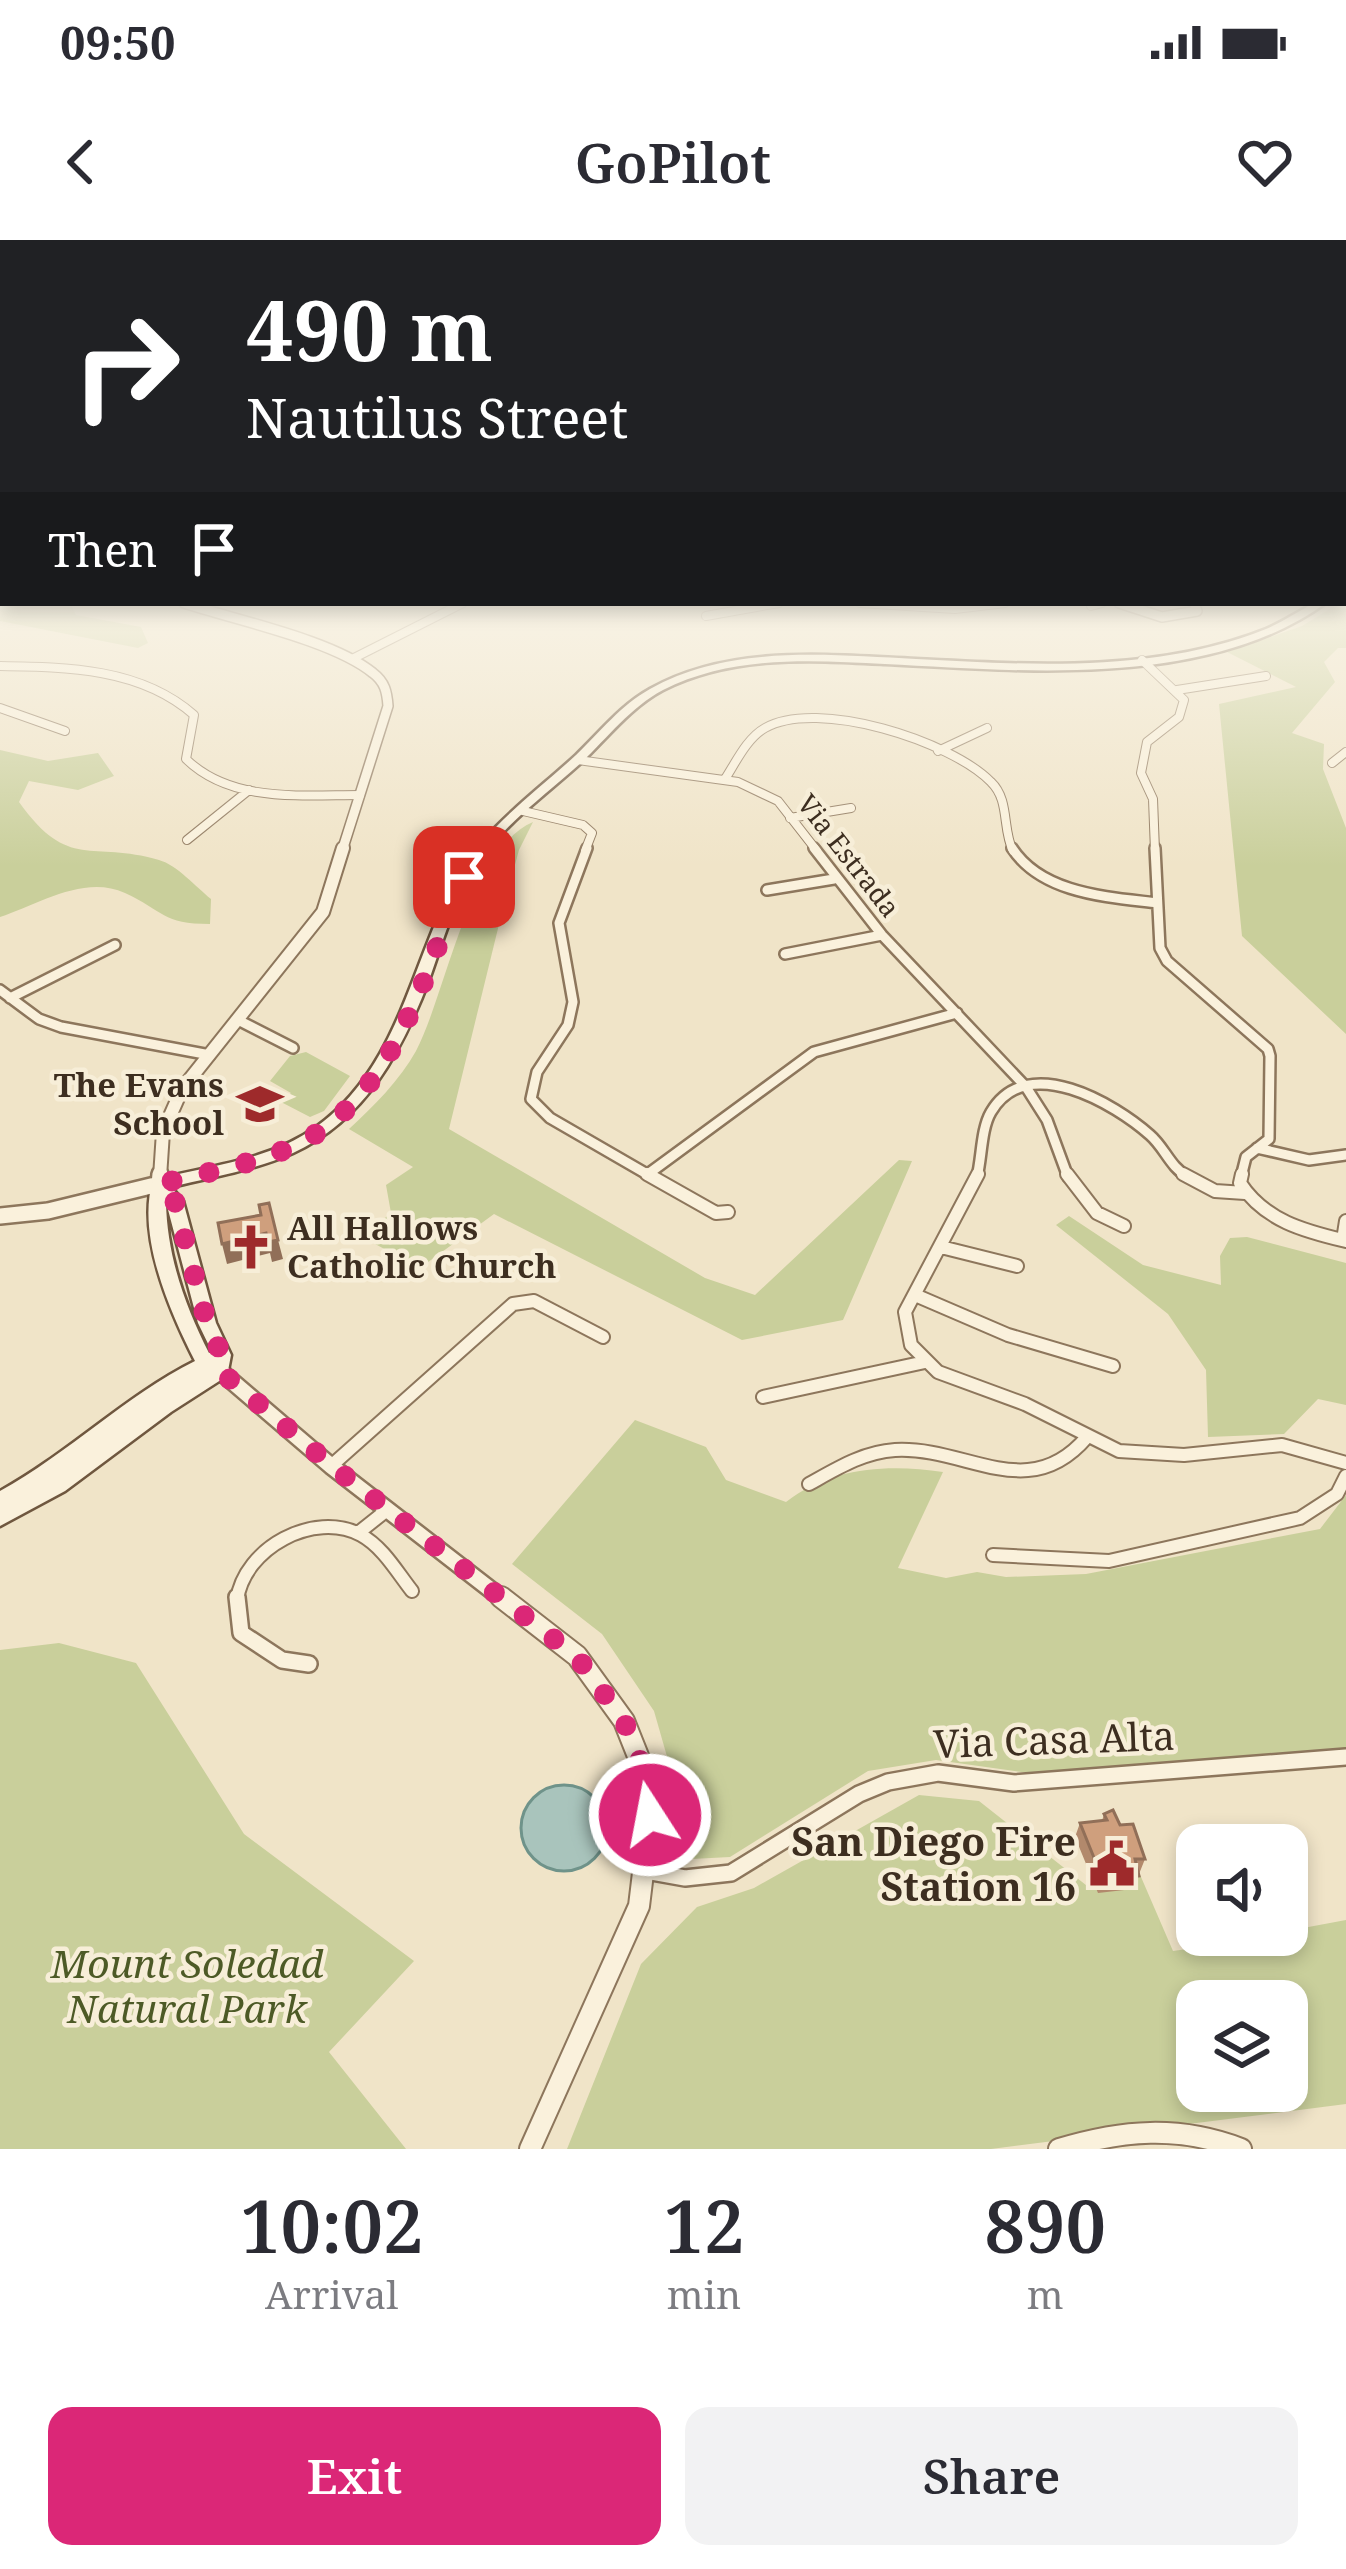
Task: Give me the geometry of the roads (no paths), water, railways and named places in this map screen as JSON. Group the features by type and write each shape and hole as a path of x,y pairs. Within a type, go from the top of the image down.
{"main road":[{"path":"216,1363 172,1295 157,1205 159,1184 251,1162 324,1130 364,1090 398,1038 464,877 523,811 637,701 659,688"},
{"path":"0,1501 56,1468 178,1377 216,1363"},
{"path":"0,1518 50,1491 216,1363"}],"street":[{"path":"144,688 176,700 194,716 188,764 205,777 249,790 360,795"},
{"path":"0,1216 159,1184 163,1132 170,1114 210,1055 323,912 389,693 385,688"},
{"path":"1189,688 1177,690 1184,700 1183,712 1147,742 1141,773 1153,799 1160,948 1167,961 1268,1049 1275,1066 1269,1090 1269,1139 1240,1169 1245,1193"},
{"path":"0,708 65,731"},
{"path":"725,779 760,730 798,718 847,718 938,751 992,780 1000,792 1008,845 1027,866 1082,890 1157,903"},
{"path":"938,751 987,728"},
{"path":"1332,763 1346,752"},
{"name":"Via Estrada","path":"578,760 634,771 725,779 773,797 882,934 1026,1087 1048,1120 1069,1179 1097,1213 1124,1226"},
{"path":"187,840 249,790"},
{"path":"790,818 850,808"},
{"path":"523,811 583,825 592,833 559,923 573,1002 568,1025 537,1072 531,1099 550,1118 716,1213 728,1212"},
{"path":"767,890 835,879"},
{"path":"785,954 882,934"},
{"path":"115,945 5,994 39,1019 61,1028 210,1055"},
{"path":"648,1174 814,1052 957,1013"},
{"path":"238,1021 293,1048"},
{"path":"1346,1221 1344,1240 1276,1220 1245,1193 1215,1190 1176,1170 1153,1137 1093,1095 1058,1085 1026,1087 1005,1097 990,1113 978,1174 905,1312 906,1330 925,1362 938,1372 1025,1404 1135,1454 1184,1455 1282,1444 1346,1463"},
{"path":"1257,1148 1309,1160 1346,1155"},
{"path":"941,1247 1017,1266"},
{"path":"915,1294 1008,1335 1113,1366"},
{"path":"332,1466 514,1304 534,1301 603,1337"},
{"path":"763,1396 892,1373 925,1362"},
{"path":"216,1363 332,1466 577,1657 624,1721 641,1763 650,1815 639,1906 530,2149"},
{"path":"809,1484 872,1453 905,1450 993,1469 1038,1469 1057,1465 1080,1448 1087,1436"},
{"path":"993,1555 1109,1561 1237,1533 1300,1518 1337,1494 1346,1476"},
{"path":"358,1533 387,1510"},
{"path":"309,1664 282,1660 241,1633 236,1602 240,1584 259,1557 289,1536 334,1527 358,1533 412,1591"},
{"name":"Via Casa Alta","path":"646,1871 685,1878 730,1873 859,1794 888,1782 938,1773 1014,1783 1346,1757"},
{"path":"1059,2149 1108,2132 1187,2131 1240,2149"}],"water":[{"path":"564,1785 580,1788 594,1798 604,1812 604,1844 594,1858 580,1868 564,1871 548,1868 534,1858 524,1844 521,1828 524,1812 534,1798 548,1788"}],"place":[{"name":"The Evans School","path":"260,1104"},
{"name":"All Hallows Catholic Church","path":"251,1247"},
{"name":"San Diego Fire Station 16","path":"1112,1864"}],"park label":[{"name":"Mount Soledad Natural Park","path":"187,1986"}]}
